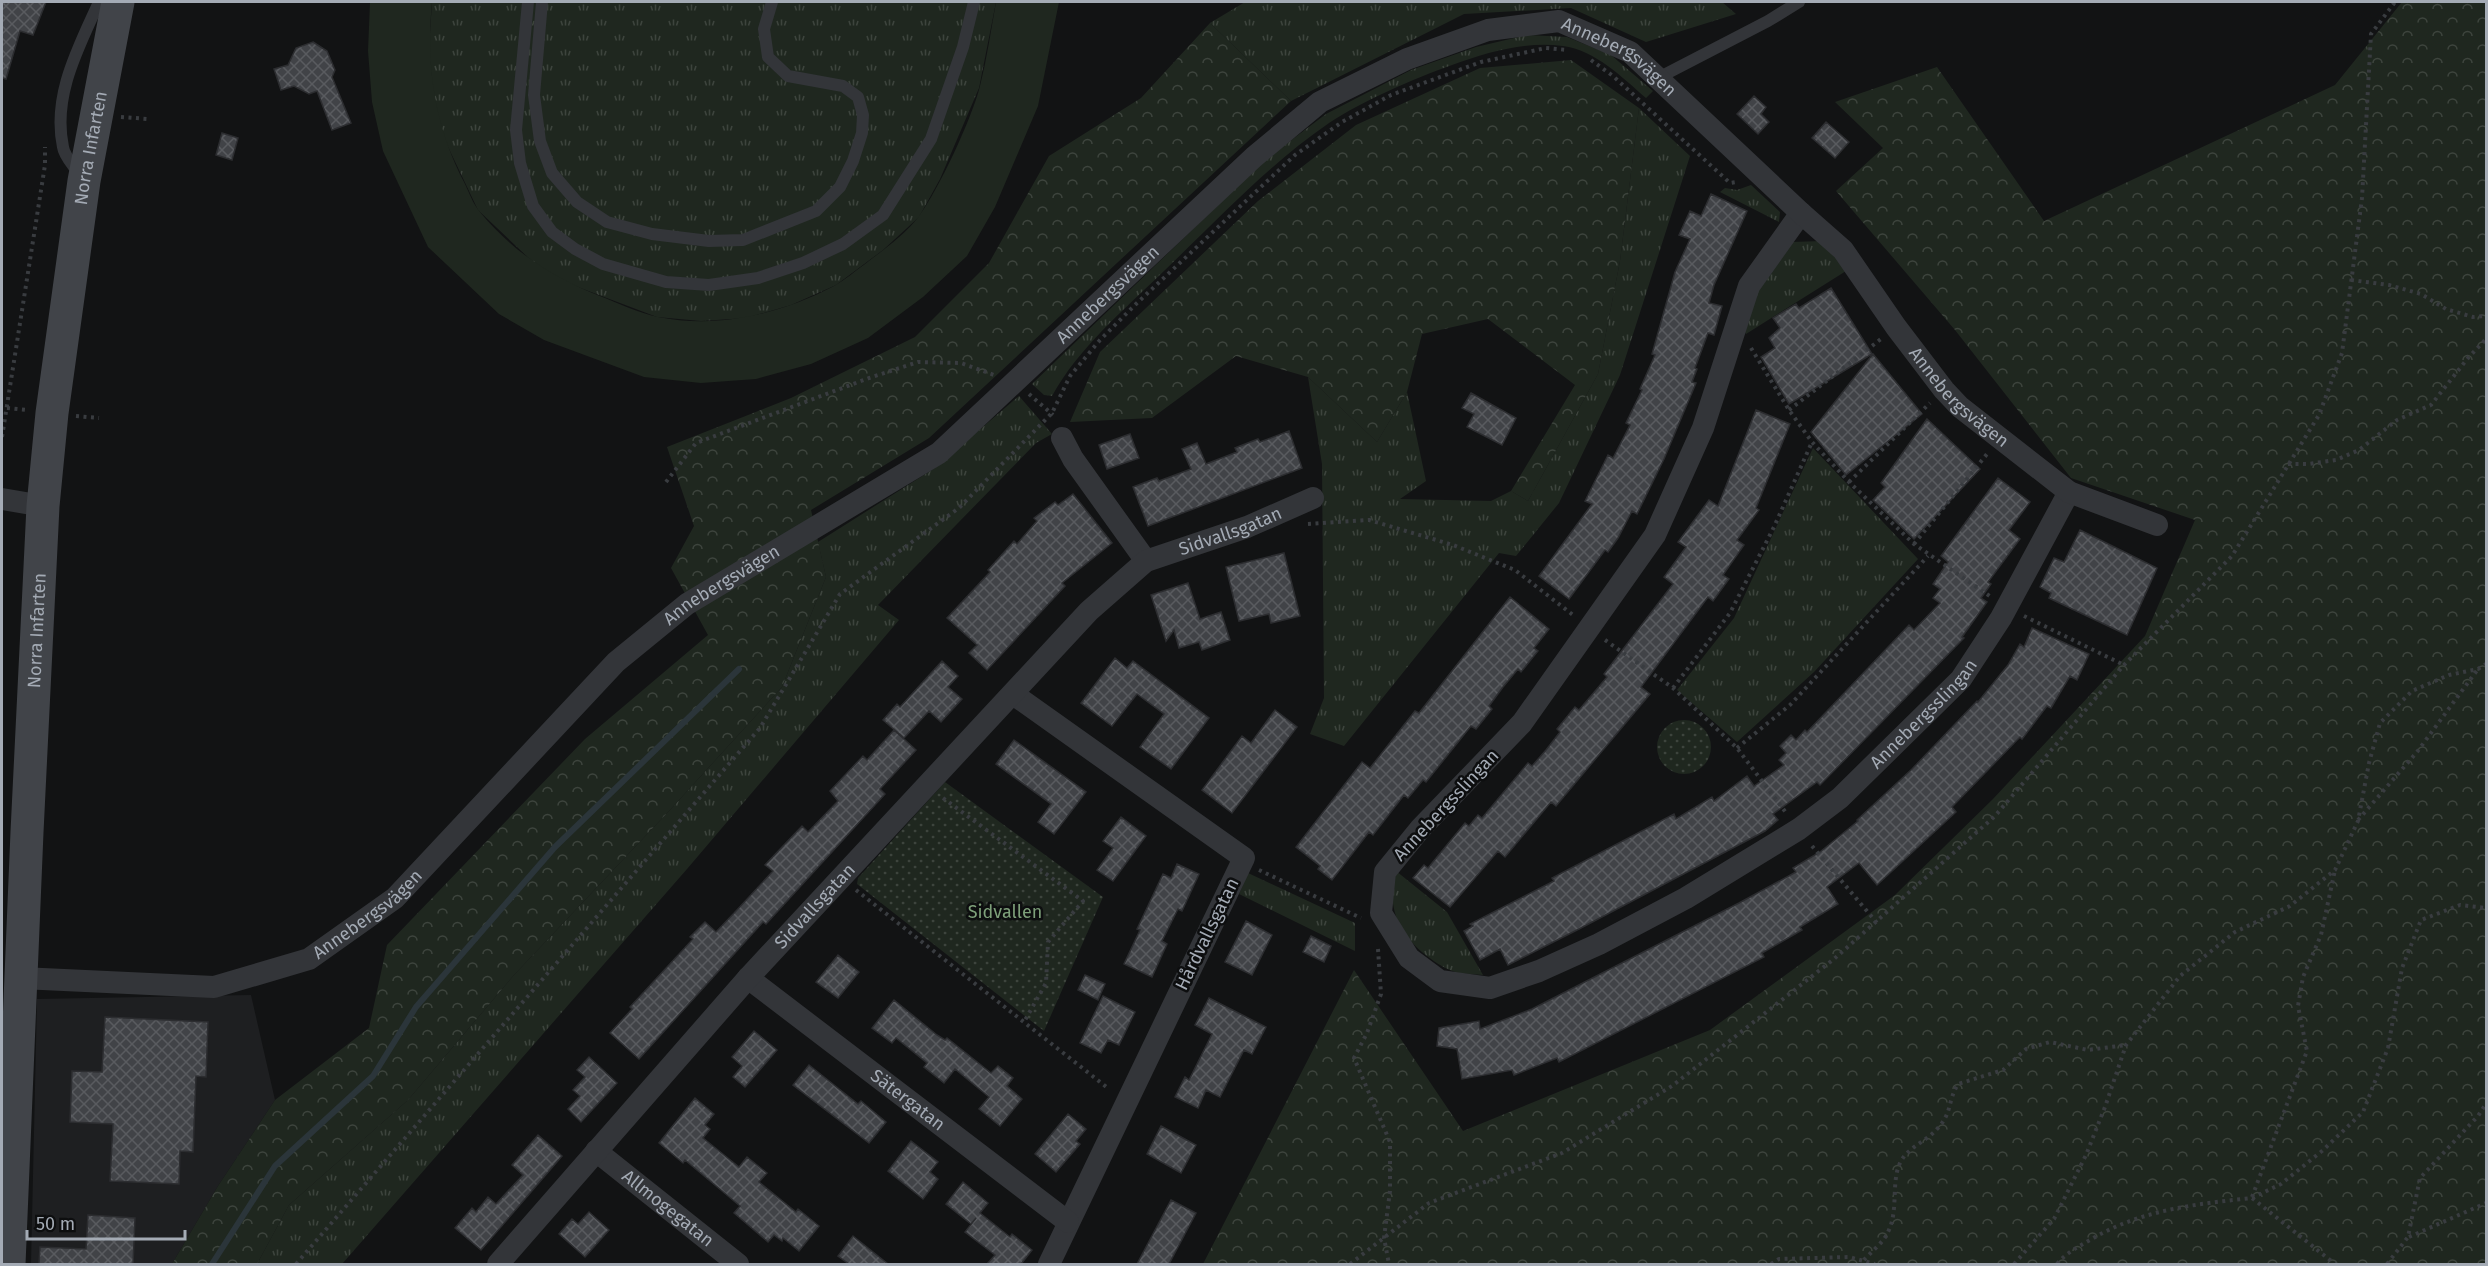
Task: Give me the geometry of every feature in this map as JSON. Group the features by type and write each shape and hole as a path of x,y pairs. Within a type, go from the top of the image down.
{"street":[{"name":"Norra Infarten","path":"9,1264 43,506 52,413 84,180 118,2"},
{"name":"Annebergsvägen","path":"21,978 214,987 309,959 395,897 616,662 687,604 939,453 1254,157 1320,102 1407,59 1488,30 1559,21 1630,52 1843,250 1896,327 1944,390 1960,407 2068,492 2157,525"},
{"name":"Annebergsslingan","path":"1801,213 1749,286 1703,428 1655,535 1522,723 1420,829 1385,872 1381,913 1409,958 1440,981 1490,988 1539,971 1599,944 1686,898 1799,830 1840,798 1961,679 2007,607 2068,492"},
{"path":"1062,438 1073,459 1146,561"},
{"name":"Sidvallsgatan","path":"498,1264 748,978 1089,611 1146,561 1247,527 1313,498"},
{"path":"2,499 43,506"},
{"name":"Hårdvallsgatan","path":"1013,694 1244,858 1049,1264"},
{"name":"Sätergatan","path":"748,978 1068,1222"},
{"name":"Allmogegatan","path":"596,1151 738,1264"}],"lane":[{"path":"84,180 63,149 61,107 71,64 99,2"},
{"path":"528,2 516,129 520,163 533,206 552,232 575,249 603,264 666,282 709,285 758,278 803,263 843,244 883,214 931,139 963,47 974,2"},
{"path":"542,2 534,95 540,141 552,173 578,202 607,222 652,234 709,241 743,240 816,211 840,187 853,161 862,133 863,115 858,97 843,86 788,76 768,57 764,29 772,2"},
{"path":"1658,78 1768,21 1799,2"}],"path":[{"path":"1350,1264 1429,1203 1562,1153 1672,1086 1834,960 1995,816 2124,665 2232,556 2319,415 2342,353 2362,198 2371,34 2395,2"},
{"path":"296,1264 760,728 840,594 959,508 1052,413 1070,376 1100,340 1129,311 1295,156 1342,122 1391,95 1481,62 1546,48 1578,53"},
{"path":"1586,57 1613,76 1730,183 1741,181 1755,169"},
{"path":"2,436 45,165 45,145"},
{"path":"2351,280 2389,285 2421,294 2446,309 2473,317 2487,316"},
{"path":"1737,325 1789,410 1812,442 1849,482 1914,544 1928,556 2007,607 2124,665"},
{"path":"1789,410 1896,327"},
{"path":"2288,464 2308,465 2336,460 2359,450 2397,420 2431,405 2468,358 2487,339"},
{"path":"666,482 696,443 918,362 961,363 1016,382 1052,413 1062,438"},
{"path":"1849,482 1944,390"},
{"path":"7,408 30,410"},
{"path":"73,416 99,418"},
{"path":"1914,544 2000,439"},
{"path":"1673,688 1730,613 1774,527 1812,442"},
{"path":"1305,525 1370,520 1453,545 1515,570 1589,628 1673,688 1737,748 1799,830 1877,923"},
{"path":"1737,748 1790,705 1928,556"},
{"path":"2252,1198 2307,1051 2298,1006 2303,977 2321,935 2335,870 2358,821 2369,763 2380,723 2412,691 2449,675 2478,669 2487,664"},
{"path":"2358,821 2417,752 2478,669"},
{"path":"927,786 1083,901 1048,942 1046,983 1024,1022"},
{"path":"1242,862 1365,919 1381,913 1377,956 1381,994 1367,1033 1354,1058 1390,1142 1390,1191 1384,1238 1389,1264"},
{"path":"2014,1264 2054,1219 2086,1155 2126,1045 2180,976 2235,932 2290,906 2335,870"},
{"path":"842,877 1126,1102"},
{"path":"2057,1264 2065,1254 2116,1224 2189,1205 2252,1198 2281,1184 2322,1151 2363,1112 2388,1048 2402,968 2421,920 2460,905 2487,908"},
{"path":"1864,1260 1888,1233 1894,1211 1898,1166 1914,1144 1935,1131 1949,1113 1951,1096 1958,1084 2002,1070 2026,1049 2050,1042 2088,1050 2126,1045"},
{"path":"2387,1264 2408,1237 2420,1178 2487,1104"},
{"path":"2252,1198 2335,1264"},
{"path":"2408,1237 2487,1203"},
{"path":"1772,1264 1779,1259 1849,1257 1875,1264"}],"shaded area":[{"path":"251,995 275,1100 218,1186 172,1264 31,1264 37,999"}],"green space":[{"path":"370,2 432,2 430,49 434,94 439,116 454,160 475,205 506,239 534,262 582,289 658,317 703,321 749,317 814,296 842,281 901,235 914,223 936,189 970,116 982,76 996,2 1059,2 1038,106 995,207 967,256 923,297 868,338 811,364 756,379 701,383 644,377 544,340 499,314 428,247 383,151 372,102 368,51"},
{"path":"432,2 996,2 979,88 940,179 919,217 883,250 836,285 791,305 746,318 701,321 657,317 570,284 535,264 478,210 441,132 433,93 429,49"},
{"path":"1245,2 1722,2 1736,14 1646,42 1571,8 1464,14 1291,101 1210,23"},
{"path":"2402,2 2486,2 2486,1264 1203,1264 1354,970 1463,1131 1710,1030 1895,895 1993,799 2145,636 2195,520 2071,478 1955,330 1836,191 1883,148 1835,102 1937,67 2044,221 2335,85"},
{"path":"1210,23 1291,101 929,438 811,510 826,577 782,687 514,975 408,1100 289,1205 257,1264 172,1264 218,1186 275,1100 369,1028 387,945 585,739 708,635 671,568 694,526 667,447 791,398 915,337 989,263 1049,156 1141,98"},
{"path":"1527,35 1567,37 1611,55 1653,91 1646,98 1618,74 1586,53 1563,46 1535,45 1479,56 1389,91 1329,123 1264,175 1103,330 1075,361 1052,396 1044,395 1032,384 1265,160 1326,114 1411,70 1476,47"},
{"path":"1571,60 1639,108 1620,261 1598,374 1528,501 1511,491 1575,385 1488,319 1422,334 1407,392 1377,442 1308,377 1236,356 1152,418 1070,422 1100,352 1258,201 1356,125 1480,68"},
{"path":"1639,108 1690,156 1620,375 1559,503 1516,556 1499,553 1344,746 1310,734 1324,698 1322,464 1308,377 1377,442 1407,392 1426,481 1400,499 1491,501 1511,491 1528,501 1598,374 1620,261"},
{"path":"1751,185 1780,212 1779,222 1720,192 1725,188 1737,190"},
{"path":"1823,241 1846,271 1746,334 1743,328 1757,286 1792,242"},
{"path":"1019,396 1052,434 1036,443 878,605 899,620 687,869 342,1264 257,1264 289,1205 408,1100 514,975 782,687 826,577 818,542 935,468"},
{"path":"1813,448 1918,559 1814,672 1737,742 1677,690 1734,618"},
{"path":"1679,720 1689,720 1699,724 1707,732 1711,747 1707,762 1699,770 1689,774 1679,774 1669,770 1661,762 1657,752 1657,742 1661,732 1669,724"},
{"name":"Sidvallen","path":"945,782 1103,897 1044,1031 857,884 858,878"},
{"path":"1396,871 1447,912 1483,975 1459,973 1438,964 1409,938 1394,908 1393,884"},
{"path":"1248,873 1355,923 1355,951 1239,894"}],"building":[{"path":"2,2 46,2 33,35 20,31 6,79 2,78"},
{"path":"313,42 327,51 335,70 332,77 351,123 332,130 317,91 309,94 294,86 281,90 274,69 288,65 296,48"},
{"path":"1754,96 1766,107 1761,114 1769,122 1758,134 1737,114"},
{"path":"1826,122 1849,142 1835,158 1812,138"},
{"path":"222,133 238,138 232,160 216,155"},
{"path":"1711,194 1747,211 1714,285 1709,303 1722,306 1714,335 1708,333 1695,368 1697,369 1692,382 1696,383 1664,459 1637,514 1632,511 1608,552 1605,550 1569,599 1539,576 1592,504 1585,501 1608,455 1613,458 1630,425 1626,423 1655,355 1652,354 1675,272 1690,239 1679,235 1690,211 1701,216"},
{"path":"1831,288 1872,354 1789,404 1761,357 1775,348 1769,338 1780,328 1773,318 1796,304 1799,308"},
{"path":"1873,354 1922,414 1846,475 1811,432"},
{"path":"1471,393 1516,418 1502,445 1467,427 1474,414 1462,408"},
{"path":"1756,410 1790,424 1756,508 1759,510 1737,540 1744,545 1723,575 1729,579 1713,601 1708,597 1641,687 1650,694 1556,806 1551,802 1505,857 1498,851 1450,907 1413,878 1424,865 1428,868 1465,823 1469,826 1478,815 1482,818 1528,763 1532,766 1546,750 1560,732 1557,729 1575,707 1579,710 1607,677 1604,674 1673,584 1664,577 1686,547 1678,542 1709,500 1718,506"},
{"path":"1927,419 1980,469 1914,539 1873,500 1885,487 1881,483"},
{"path":"1289,431 1302,468 1148,526 1133,487 1157,478 1159,481 1191,469 1182,449 1197,443 1206,464 1237,452 1235,448"},
{"path":"1130,434 1139,458 1107,469 1099,445"},
{"path":"1998,478 2030,502 2009,530 2020,539 1988,582 1991,584 1981,598 1987,602 1962,637 1964,638 1820,785 1817,782 1773,814 1778,820 1765,831 1579,929 1508,965 1500,949 1480,960 1464,931 1473,926 1470,924 1554,881 1552,878 1674,814 1676,819 1712,797 1714,801 1747,776 1754,786 1784,765 1779,760 1786,753 1780,746 1791,735 1796,740 1805,730 1807,732 1909,625 1914,630 1940,603 1933,598 1940,589 1933,584 1948,562 1941,556"},
{"path":"1073,494 1112,543 1062,583 1065,586 987,670 969,653 977,645 947,618 990,572 988,570 1014,541 1017,544 1037,521 1034,518 1055,502 1058,505"},
{"path":"2080,530 2157,568 2127,635 2049,598 2051,593 2040,587 2054,558 2064,562"},
{"path":"1284,553 1300,616 1271,623 1269,614 1239,621 1226,567"},
{"path":"1188,583 1200,619 1221,612 1230,640 1202,650 1199,642 1179,648 1174,630 1166,641 1151,595"},
{"path":"1510,597 1549,629 1534,648 1538,651 1521,672 1518,669 1503,687 1489,706 1492,709 1476,729 1471,726 1426,782 1423,780 1408,798 1404,795 1373,835 1369,832 1332,880 1318,869 1320,866 1296,847 1362,762 1370,768 1415,711 1419,713"},
{"path":"2032,628 2089,654 2077,680 2070,676 2051,708 2047,706 2022,739 2020,737 1952,807 1956,812 1877,885 1859,863 1827,887 1838,904 1800,927 1802,930 1762,953 1764,957 1559,1062 1557,1058 1514,1075 1512,1070 1462,1079 1457,1049 1437,1046 1439,1028 1479,1021 1480,1029 1532,1009 1796,872 1793,868 1820,852 1858,821 1978,702 2008,665 2020,644 2024,647"},
{"path":"1115,658 1127,668 1133,661 1209,718 1171,769 1140,747 1164,714 1137,694 1112,726 1081,703"},
{"path":"942,661 958,676 948,687 962,699 941,722 929,711 904,738 883,720 897,704 900,707"},
{"path":"1275,710 1297,727 1232,813 1202,790 1242,736 1251,743"},
{"path":"894,730 916,750 880,789 885,794 766,924 763,922 639,1059 610,1033 632,1009 630,1007 693,939 690,937 705,922 716,932 773,871 765,865 802,826 808,832 838,801 830,791 863,756 867,760"},
{"path":"1014,740 1086,792 1054,834 1038,822 1051,804 996,764"},
{"path":"1121,817 1146,836 1113,881 1097,870 1113,848 1103,841"},
{"path":"1177,864 1199,874 1182,911 1178,909 1162,941 1167,944 1152,977 1124,964 1140,930 1137,929 1163,874 1171,878"},
{"path":"1246,921 1272,935 1252,975 1225,962"},
{"path":"1311,936 1331,946 1324,962 1303,952"},
{"path":"838,955 859,972 838,998 816,982"},
{"path":"1085,975 1105,984 1098,1000 1078,990"},
{"path":"1103,996 1135,1012 1119,1045 1108,1040 1101,1053 1080,1043"},
{"path":"1209,998 1266,1027 1252,1054 1244,1050 1220,1097 1206,1090 1198,1108 1175,1097 1185,1077 1189,1080 1212,1034 1195,1025"},
{"path":"894,1000 937,1035 945,1040 947,1038 991,1073 998,1066 1013,1078 1007,1086 1022,1099 1000,1126 979,1109 989,1097 955,1069 944,1083 924,1067 927,1063 896,1038 892,1043 872,1028"},
{"path":"105,1017 208,1022 206,1077 196,1076 193,1152 180,1151 179,1184 110,1181 113,1124 70,1122 72,1071 102,1072"},
{"path":"754,1031 777,1050 745,1087 733,1077 742,1066 732,1057"},
{"path":"589,1057 617,1083 581,1122 568,1109 580,1096 573,1090 585,1077 577,1070"},
{"path":"809,1065 858,1104 861,1101 886,1122 869,1143 793,1085"},
{"path":"695,1098 714,1114 705,1125 710,1129 703,1138 739,1167 747,1157 767,1173 759,1182 796,1212 798,1209 819,1226 799,1251 783,1238 782,1241 774,1235 768,1242 734,1213 740,1206 685,1160 683,1163 659,1143"},
{"path":"1068,1114 1086,1129 1076,1141 1080,1144 1056,1172 1035,1154"},
{"path":"1161,1126 1196,1145 1181,1173 1147,1154"},
{"path":"538,1135 562,1156 481,1250 455,1228 472,1208 476,1212 488,1197 496,1204 523,1175 512,1165"},
{"path":"911,1141 938,1162 930,1172 938,1179 923,1199 888,1171"},
{"path":"963,1182 988,1203 980,1213 1010,1237 1012,1234 1032,1250 1021,1264 987,1264 995,1255 965,1232 976,1218 971,1224 946,1204"},
{"path":"1171,1200 1196,1213 1169,1264 1137,1264"},
{"path":"589,1212 609,1230 585,1257 559,1234 572,1219 578,1224"},
{"path":"88,1215 135,1218 133,1264 39,1264 40,1247 86,1249"},
{"path":"853,1236 888,1264 849,1264 838,1256"}],"waterway":[{"path":"212,1264 275,1166 373,1076 416,1007 555,847 739,669"}]}
